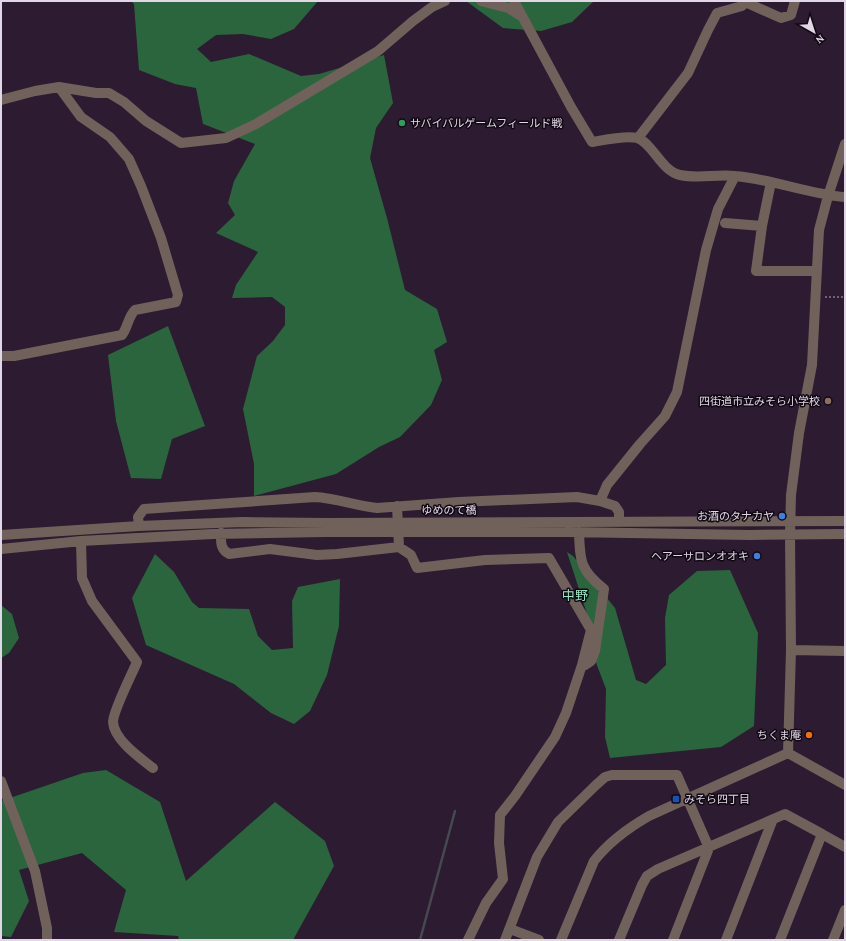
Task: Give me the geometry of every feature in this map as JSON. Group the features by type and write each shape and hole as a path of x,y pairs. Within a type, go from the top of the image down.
{"street":[{"path":"1,100 35,90 59,87 96,94 109,93 124,102 146,121 181,143 226,138 256,124 378,51 413,21 432,7 445,1"},
{"path":"481,1 508,8 522,16"},
{"path":"514,1 571,107 592,142 626,137 638,138 651,148 664,165 679,175 735,176 771,182 828,196 845,197"},
{"path":"638,138 688,73 717,13 742,6 746,2 781,18 791,16 795,1"},
{"path":"1,356 14,356 122,335 125,331 131,313 135,310 176,302 178,295 161,238 129,159 110,137 81,117 59,87"},
{"path":"788,753 791,650 791,494 799,433 812,365 818,230 845,144"},
{"path":"600,501 607,485 665,416 677,392 706,250 718,209 735,176"},
{"path":"771,182 762,226 756,271 817,271"},
{"path":"725,223 762,226"},
{"path":"139,526 138,517 144,509 315,497 327,498 368,507 577,497 600,501 615,506 619,512 619,522"},
{"path":"397,506 399,547"},
{"path":"1,536 139,526 242,522 327,527"},
{"name":"ゆめのて橋","path":"327,527 572,522 845,522"},
{"path":"1,549 81,541 327,527"},
{"name":"ゆめのて橋","path":"327,527 567,532 845,534"},
{"path":"579,532 581,562 590,578 604,589 595,651 591,661 588,664 582,665"},
{"path":"221,533 222,547 224,551 229,554 270,549 317,555 399,547 411,555 417,568 485,560 549,558 591,630 582,665 566,713 555,737 515,796 500,815 499,843 503,879 486,903 468,940"},
{"path":"81,541 82,578 92,601 137,662 116,711 113,722 117,733 128,748 152,768"},
{"path":"791,650 845,651"},
{"path":"788,753 845,785"},
{"path":"561,940 594,861 602,851 633,825 649,816 788,753"},
{"path":"505,940 537,857 558,822 596,785 606,777 612,775 676,775 709,848 673,940"},
{"path":"1,781 35,871 47,928 47,940"},
{"path":"619,940 642,885 648,876 658,869 785,814 845,847"},
{"path":"726,940 774,819"},
{"path":"780,940 822,834"},
{"path":"833,940 845,910"},
{"path":"510,929 539,940"}],"path":[{"path":"816,297 845,297"}],"green space":[{"path":"131,1 318,1 294,29 271,39 243,34 216,35 197,49 211,62 249,54 301,76 319,74 384,55 393,103 376,128 370,158 405,290 437,309 447,342 434,350 442,380 431,405 400,437 379,447 336,474 254,496 254,464 243,409 257,356 273,341 285,325 285,307 272,297 232,298 236,285 258,252 216,233 235,215 228,203 234,181 255,144 203,124 196,88 175,84 139,70 134,4"},
{"path":"466,1 594,1 572,22 541,31 503,28"},
{"path":"168,326 205,426 172,439 161,479 131,478 116,421 108,355"},
{"path":"567,552 573,556 615,608 636,680 646,684 666,665 665,618 669,595 697,571 730,570 758,633 754,726 721,747 610,758 605,737 606,689 595,660 589,620"},
{"path":"155,554 174,572 192,602 199,608 249,609 258,636 272,650 293,648 292,601 298,587 340,579 339,626 327,675 310,711 294,724 271,713 234,684 146,645 132,598"},
{"path":"1,605 12,614 19,638 9,653 1,658"},
{"path":"106,770 160,802 186,881 275,802 325,841 334,866 293,940 179,940 178,936 114,932 126,890 82,853 19,870 29,901 11,937 1,936 1,801 83,773"}],"waterway":[{"path":"420,940 455,811"}],"place":[{"name":"サバイバルゲームフィールド戦","path":"402,123"},
{"name":"四街道市立みそら小学校","path":"828,401"},
{"name":"お酒のタナカヤ","path":"782,516"},
{"name":"ヘアーサロンオオキ","path":"757,556"},
{"name":"ちくま庵","path":"809,735"},
{"name":"みそら四丁目","path":"676,799"}],"district":[{"name":"中野","path":"575,595"}]}
